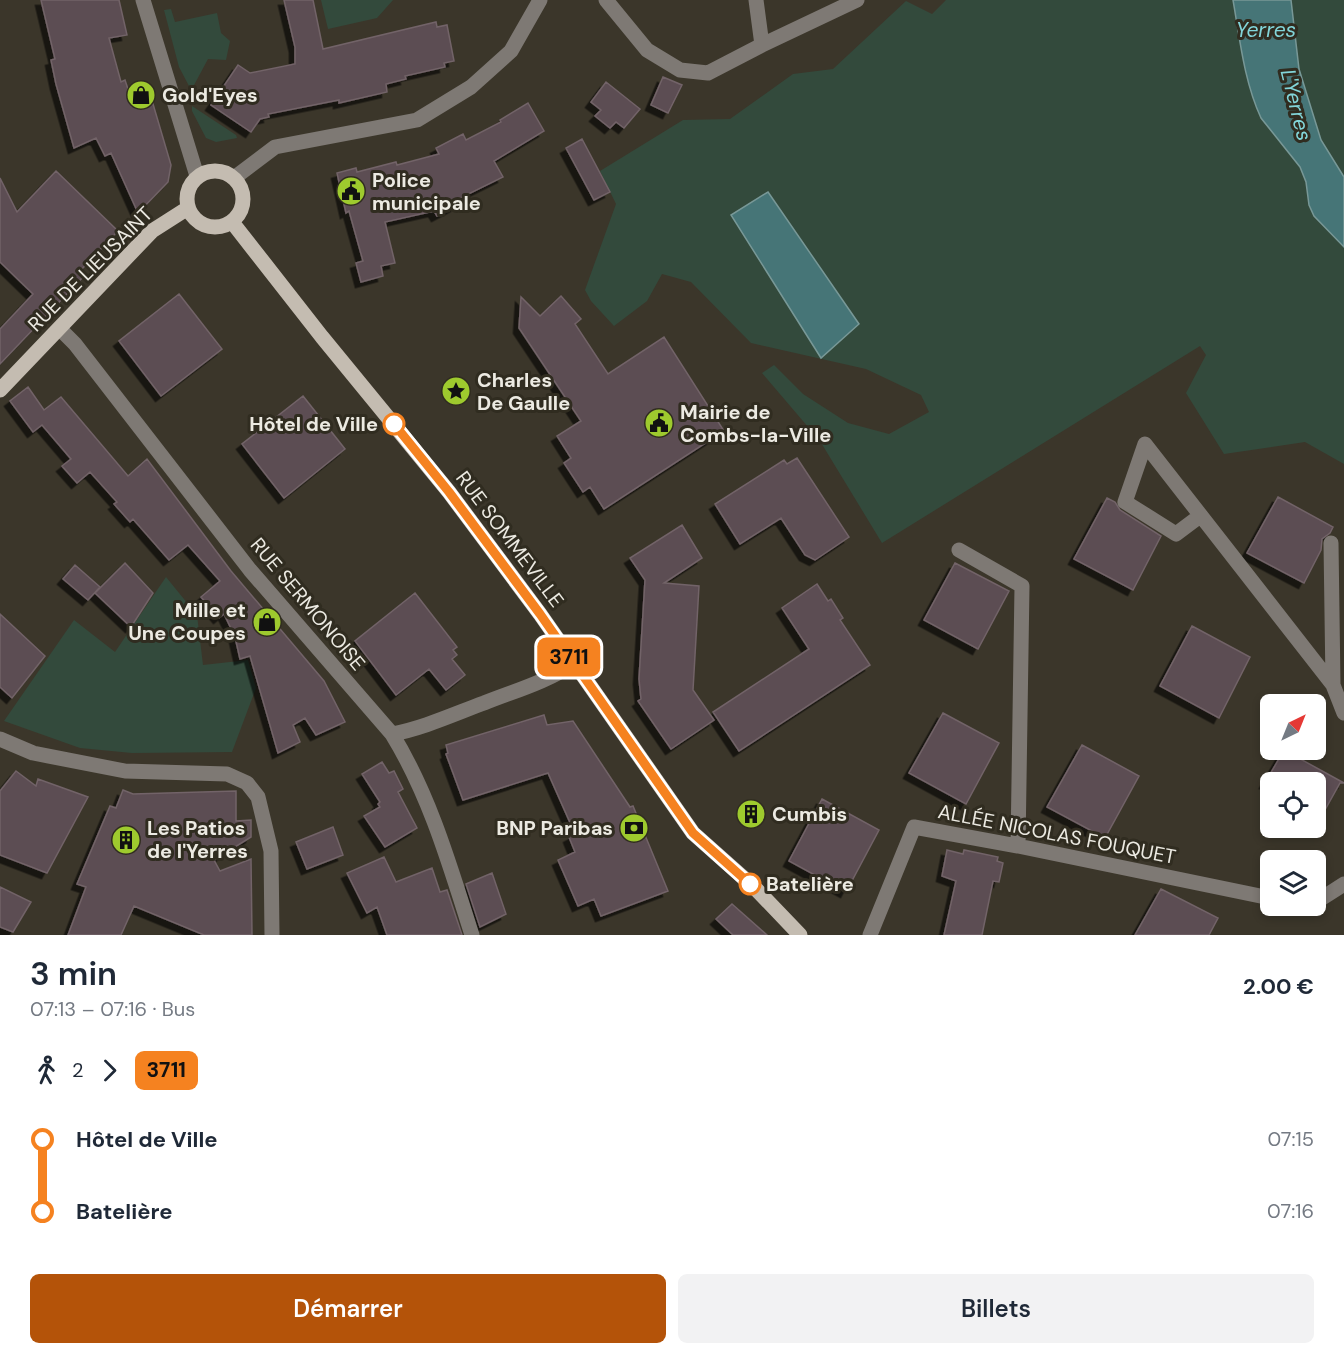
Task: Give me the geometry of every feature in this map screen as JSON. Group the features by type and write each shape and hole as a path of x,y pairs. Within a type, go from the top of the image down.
{"main road":[{"path":"220,171 234,178 243,196 238,215 224,226 206,226 198,222 188,208 187,190 197,176 204,172 220,171"},
{"name":"RUE DE LIEUSAINT","path":"0,390 152,231 188,208"},
{"name":"RUE SOMMEVILLE","path":"232,222 322,338 449,492 540,614 693,833 756,889 800,935"}],"street":[{"path":"143,0 197,176"},
{"path":"606,0 647,50 680,70 708,73 857,0"},
{"path":"756,0 762,45"},
{"path":"234,178 275,147 417,120 471,87 511,51 536,4"},
{"name":"RUE SERMONOISE","path":"60,329 75,344 250,570 392,734 409,762 428,804 456,880 472,935"},
{"path":"1200,516 1176,534 1125,502 1144,444 1333,685 1344,713"},
{"path":"1331,543 1333,685"},
{"path":"959,550 1022,586 1018,846"},
{"path":"392,734 412,730 524,688 559,674 574,663"},
{"path":"0,739 33,753 125,771 226,774 247,783 258,797 271,851 273,935"},
{"name":"ALLÉE NICOLAS FOUQUET","path":"870,935 914,827 1260,896"},
{"path":"1326,896 1344,884"}],"green space":[{"path":"321,0 393,0 377,18 328,29"},
{"path":"946,0 1233,0 1247,75 1261,118 1300,167 1314,216 1344,247 1344,464 1305,442 1224,454 1186,393 1206,355 1200,346 882,543 820,441 762,373 774,365 803,394 848,423 889,434 929,412 921,395 866,369 751,343 691,282 662,274 647,301 614,326 591,301 585,290 616,204 600,171 683,120 730,119 793,74 833,69 906,1 932,14"},
{"path":"1291,0 1344,0 1344,177 1321,140 1299,69"},
{"path":"171,9 175,22 217,13 221,33 230,41 226,60 208,59 193,87 189,86 179,67 164,10"},
{"path":"192,106 236,135 237,138 216,142 206,138 192,111"},
{"path":"166,577 197,615 203,665 248,660 256,688 232,752 132,753 80,748 4,721 74,620 115,652"}],"water":[{"name":"Yerres","path":"1233,0 1291,0 1299,69 1321,140 1344,177 1344,247 1314,216 1300,167 1261,118 1247,75"},
{"path":"768,192 859,324 821,358 731,215"}],"building":[{"path":"41,0 119,0 127,35 109,38 121,82 125,80 129,92 148,87 171,165 168,182 138,213 111,153 105,156 96,138 74,148 56,84 51,60 55,59"},
{"path":"284,0 313,0 323,49 436,22 437,27 447,25 454,61 444,63 445,67 405,76 406,79 386,84 387,92 339,103 339,100 268,114 269,117 260,119 251,132 211,105 238,65 250,73 295,64 295,47"},
{"path":"663,77 682,85 668,113 651,105"},
{"path":"606,82 640,109 624,128 616,122 610,128 595,116 601,110 591,102"},
{"path":"528,103 544,131 494,161 503,177 454,201 456,206 437,216 434,211 385,222 395,263 381,266 383,276 361,282 356,263 363,261 349,211 346,213 337,173 356,168 357,172 396,162 397,165 439,154 436,148 463,134 466,140 501,122 500,120"},
{"path":"582,139 610,192 594,200 566,148"},
{"path":"56,171 118,231 80,271 84,276 0,364 0,329 33,294 0,262 0,178 17,212"},
{"path":"179,294 222,349 161,396 119,341"},
{"name":"Mairie de Combs-la-Ville","path":"561,296 581,319 575,324 608,374 664,337 724,431 604,509 590,487 583,492 564,463 571,458 557,436 581,421 519,328 521,297 540,316"},
{"path":"28,387 44,410 61,397 128,476 147,459 231,571 324,681 345,722 316,735 305,718 293,725 300,742 278,753 250,656 240,659 235,637 224,614 219,618 201,597 220,581 188,545 169,560 133,519 130,522 114,504 117,502 90,472 77,483 62,466 71,459 42,425 33,432 10,401"},
{"path":"303,396 345,449 284,498 242,444"},
{"path":"797,458 849,537 815,560 805,555 781,518 740,544 715,504 784,460 787,464"},
{"path":"1278,497 1333,527 1330,533 1322,539 1321,550 1304,583 1247,553"},
{"path":"1107,498 1115,502 1120,510 1161,536 1133,590 1074,559"},
{"path":"682,525 702,558 664,583 699,586 693,690 714,720 671,749 638,701 641,699 639,679 645,580 630,558"},
{"path":"125,563 153,593 131,627 95,593"},
{"path":"955,563 1009,591 978,649 924,620"},
{"path":"75,565 100,587 88,600 63,579"},
{"path":"817,584 828,601 831,599 843,618 840,620 870,665 739,751 713,712 809,649 782,608"},
{"path":"415,593 457,647 453,650 457,655 452,659 465,675 446,690 429,669 396,695 355,641"},
{"path":"0,614 45,656 12,698 0,687"},
{"path":"1192,626 1250,657 1219,718 1160,686"},
{"path":"943,713 999,743 966,804 909,773"},
{"path":"544,715 547,725 573,721 630,807 633,806 668,891 601,916 594,899 578,906 558,860 575,852 569,837 575,834 548,773 463,800 446,754 448,753 446,745"},
{"path":"1082,745 1139,776 1105,838 1047,807"},
{"path":"1278,760 1302,760 1324,772 1271,772"},
{"path":"382,762 389,773 394,771 403,789 398,792 417,828 385,847 364,816 380,807 378,804 380,802 362,774"},
{"path":"16,771 36,786 38,779 88,797 47,873 0,855 0,791"},
{"path":"1326,773 1344,783 1340,783 1326,808"},
{"name":"Les Patios de l'Yerres","path":"123,790 133,794 236,791 236,821 251,820 251,837 214,860 220,871 251,859 252,935 204,935 134,906 121,935 68,935 86,887 77,884 110,806 116,808"},
{"path":"822,799 879,830 846,892 789,861"},
{"path":"333,827 343,855 307,869 296,842"},
{"path":"947,850 963,854 964,850 998,857 997,861 1003,863 999,882 993,881 982,935 944,935 956,881 942,876"},
{"path":"384,857 396,882 432,868 440,892 447,890 462,935 387,935 377,907 367,913 347,873"},
{"path":"492,873 506,914 480,927 466,884"},
{"path":"0,887 31,902 13,932 0,927"},
{"path":"1161,889 1218,918 1209,935 1135,935"},
{"path":"732,904 767,935 733,935 716,919"}],"bus line":[{"name":"3711","path":"394,424 449,492 540,614 693,833 750,884"}],"place":[{"name":"Gold'Eyes","path":"141,95"},
{"name":"Police municipale","path":"351,191"},
{"name":"Charles De Gaulle","path":"456,391"},
{"name":"Mairie de Combs-la-Ville","path":"659,423"},
{"name":"Hôtel de Ville","path":"394,424"},
{"name":"Mille et Une Coupes","path":"267,622"},
{"name":"Cumbis","path":"751,814"},
{"name":"BNP Paribas","path":"634,828"},
{"name":"Les Patios de l'Yerres","path":"126,840"},
{"name":"Batelière","path":"750,884"}],"water label":[{"name":"L'Yerres","path":"1296,105"}]}
